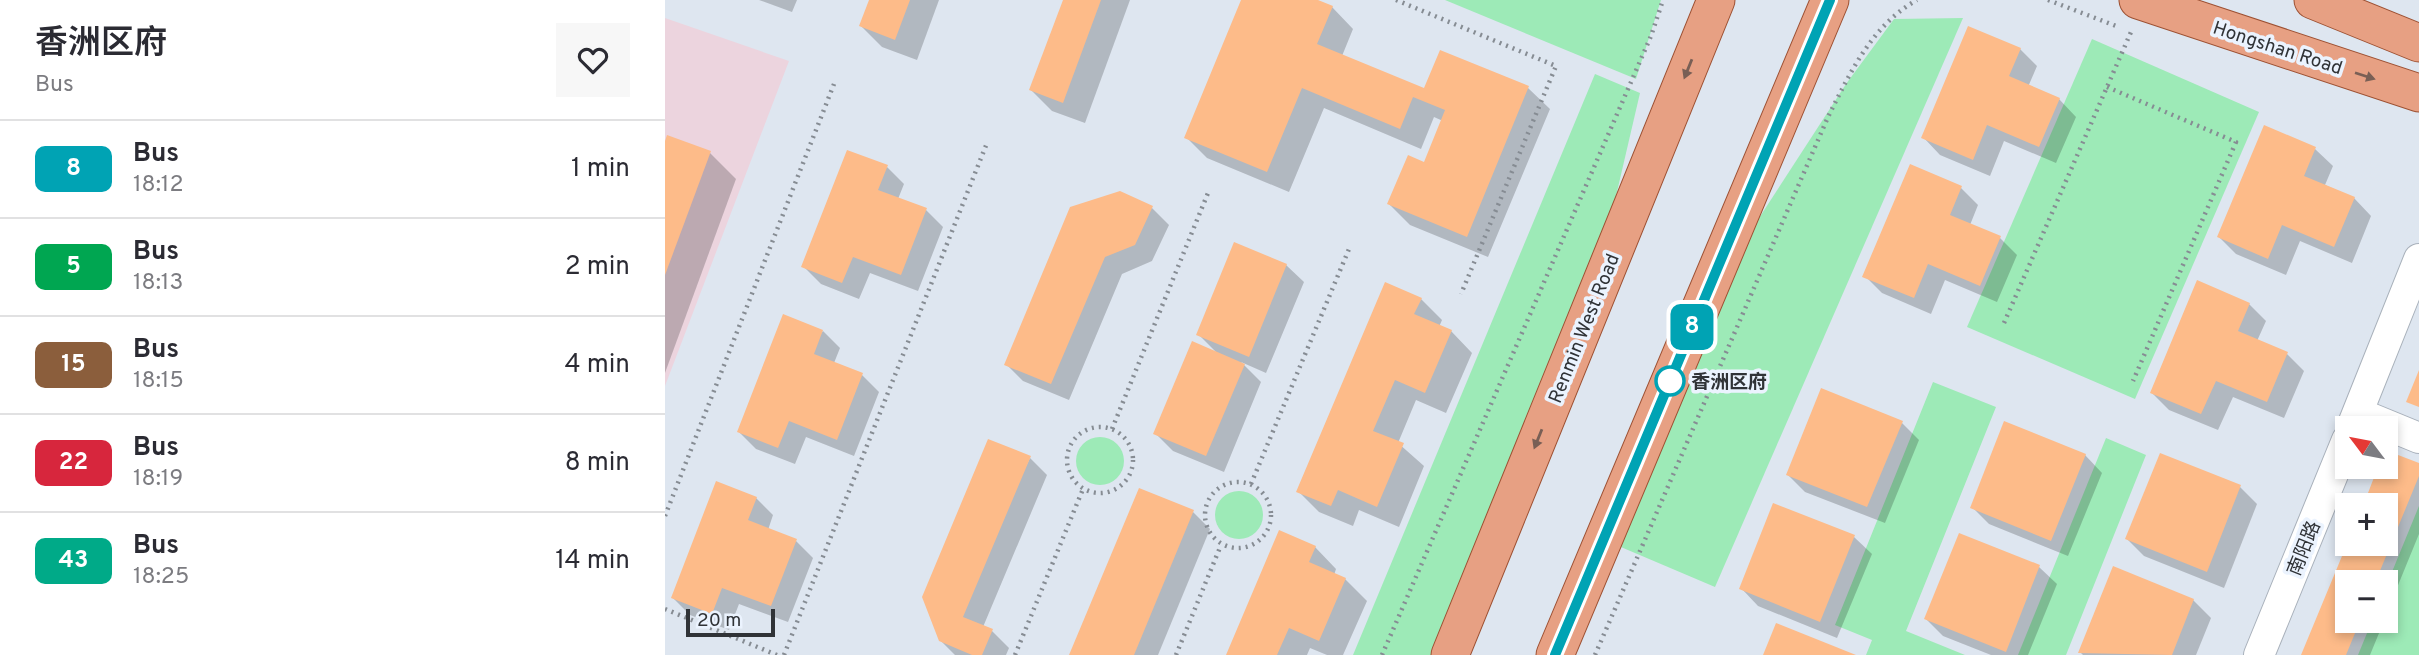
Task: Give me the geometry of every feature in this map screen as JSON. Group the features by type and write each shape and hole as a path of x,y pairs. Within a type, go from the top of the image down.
{"main road":[{"path":"1555,655 1830,0"},
{"path":"1812,43 1830,16 1846,0"},
{"path":"2313,0 2419,43"},
{"name":"Hongshan Road","path":"2141,1 2419,93"},
{"name":"Renmin West Road","path":"1450,655 1715,2"}],"lane":[{"name":"南阳路","path":"2356,416 2419,259"},
{"path":"2398,435 2419,438"},
{"name":"南阳路","path":"2259,655 2335,469"}],"path":[{"path":"1396,0 1556,66 1461,294"},
{"path":"1382,655 1646,47 1663,0"},
{"path":"1595,655 1828,117 1856,62 1880,30 1888,20 1917,0"},
{"path":"2004,323 2108,87 2141,1"},
{"path":"665,516 834,84"},
{"path":"2108,87 2235,142 2133,381"},
{"path":"784,655 987,143"},
{"path":"1112,429 1208,193"},
{"path":"1251,484 1349,249"},
{"path":"1089,428 1112,429 1121,434 1133,453 1130,475 1114,490 1104,494 1083,489 1074,482 1066,463 1072,441 1089,428"},
{"path":"1228,483 1251,484 1267,498 1272,519 1268,530 1253,545 1243,549 1221,545 1213,538 1205,518 1210,496 1228,483"},
{"path":"1015,655 1083,489"},
{"path":"1176,655 1221,545"},
{"path":"665,609 777,655"}],"shaded area":[{"path":"665,18 789,61 665,386"}],"green space":[{"path":"1445,0 1661,0 1636,79"},
{"path":"1963,18 1715,587 1602,539 1735,255 1846,84 1894,19"},
{"path":"2092,39 2259,112 2135,399 1967,327"},
{"path":"1595,74 1640,93 1596,282 1438,655 1353,655"},
{"path":"1933,382 1996,407 1906,631 1965,655 1866,655 1872,640 1835,625"},
{"path":"1100,437 1117,444 1124,461 1117,478 1100,485 1083,478 1076,461 1083,444"},
{"path":"2106,438 2146,455 2066,655 2018,655"},
{"path":"1239,491 1256,498 1263,515 1256,532 1239,539 1222,532 1215,515 1222,498"},
{"path":"2419,506 2419,655 2358,655 2367,633 2398,633 2398,570 2393,570"}],"building":[{"path":"869,0 910,0 895,40 859,26"},
{"path":"1063,0 1101,0 1063,103 1029,90"},
{"path":"1241,0 1318,0 1333,6 1317,44 1424,88 1440,50 1529,86 1467,237 1387,204 1408,155 1424,162 1445,110 1413,97 1400,129 1302,88 1267,172 1184,138"},
{"path":"1968,26 2021,48 2009,76 2060,98 2039,147 1987,125 1973,160 1921,138"},
{"path":"2264,125 2316,147 2304,176 2355,197 2334,247 2282,225 2268,259 2217,237"},
{"path":"667,135 711,151 665,275 665,141"},
{"path":"847,150 888,165 878,190 927,208 901,275 853,257 842,283 801,267"},
{"path":"1910,164 1962,186 1950,215 2001,236 1980,286 1928,264 1914,298 1862,277"},
{"path":"1120,191 1153,206 1135,245 1105,257 1051,384 1004,365 1070,207"},
{"path":"1234,242 1287,264 1249,357 1196,335"},
{"path":"2197,280 2250,303 2238,331 2288,352 2267,402 2216,381 2201,414 2150,393"},
{"path":"1385,282 1422,298 1414,314 1452,330 1425,393 1395,380 1373,431 1404,443 1377,507 1338,490 1331,506 1296,492"},
{"path":"783,314 823,330 814,354 863,373 837,440 789,421 778,448 737,432"},
{"path":"1192,341 1245,364 1206,456 1153,434"},
{"path":"2419,370 2419,407 2406,402"},
{"path":"1821,388 1903,421 1867,507 1786,475"},
{"path":"2004,421 2086,454 2051,541 1970,508"},
{"path":"988,439 1031,456 963,617 993,629 982,655 972,655 939,641 922,597"},
{"path":"2160,453 2241,485 2207,572 2125,539"},
{"path":"2398,455 2419,463 2419,476 2398,527 2398,493 2368,493 2373,480 2398,479"},
{"path":"716,481 757,497 748,520 797,539 771,606 722,588 712,614 671,598"},
{"path":"1139,488 1194,510 1134,655 1069,655"},
{"path":"1773,503 1855,535 1820,622 1739,589"},
{"path":"1279,530 1316,546 1309,562 1346,578 1319,641 1289,628 1277,655 1226,655"},
{"path":"1959,533 2040,565 2006,652 1924,619"},
{"path":"2342,556 2386,556 2380,570 2336,570"},
{"path":"2113,566 2194,599 2172,655 2078,653"},
{"path":"2335,573 2335,633 2355,633 2346,655 2301,655"},
{"path":"1776,623 1856,655 1763,655"}],"bus line":[{"name":"8","path":"1555,655 1830,0"}],"place":[{"name":"香洲区府","path":"1670,381"}]}
